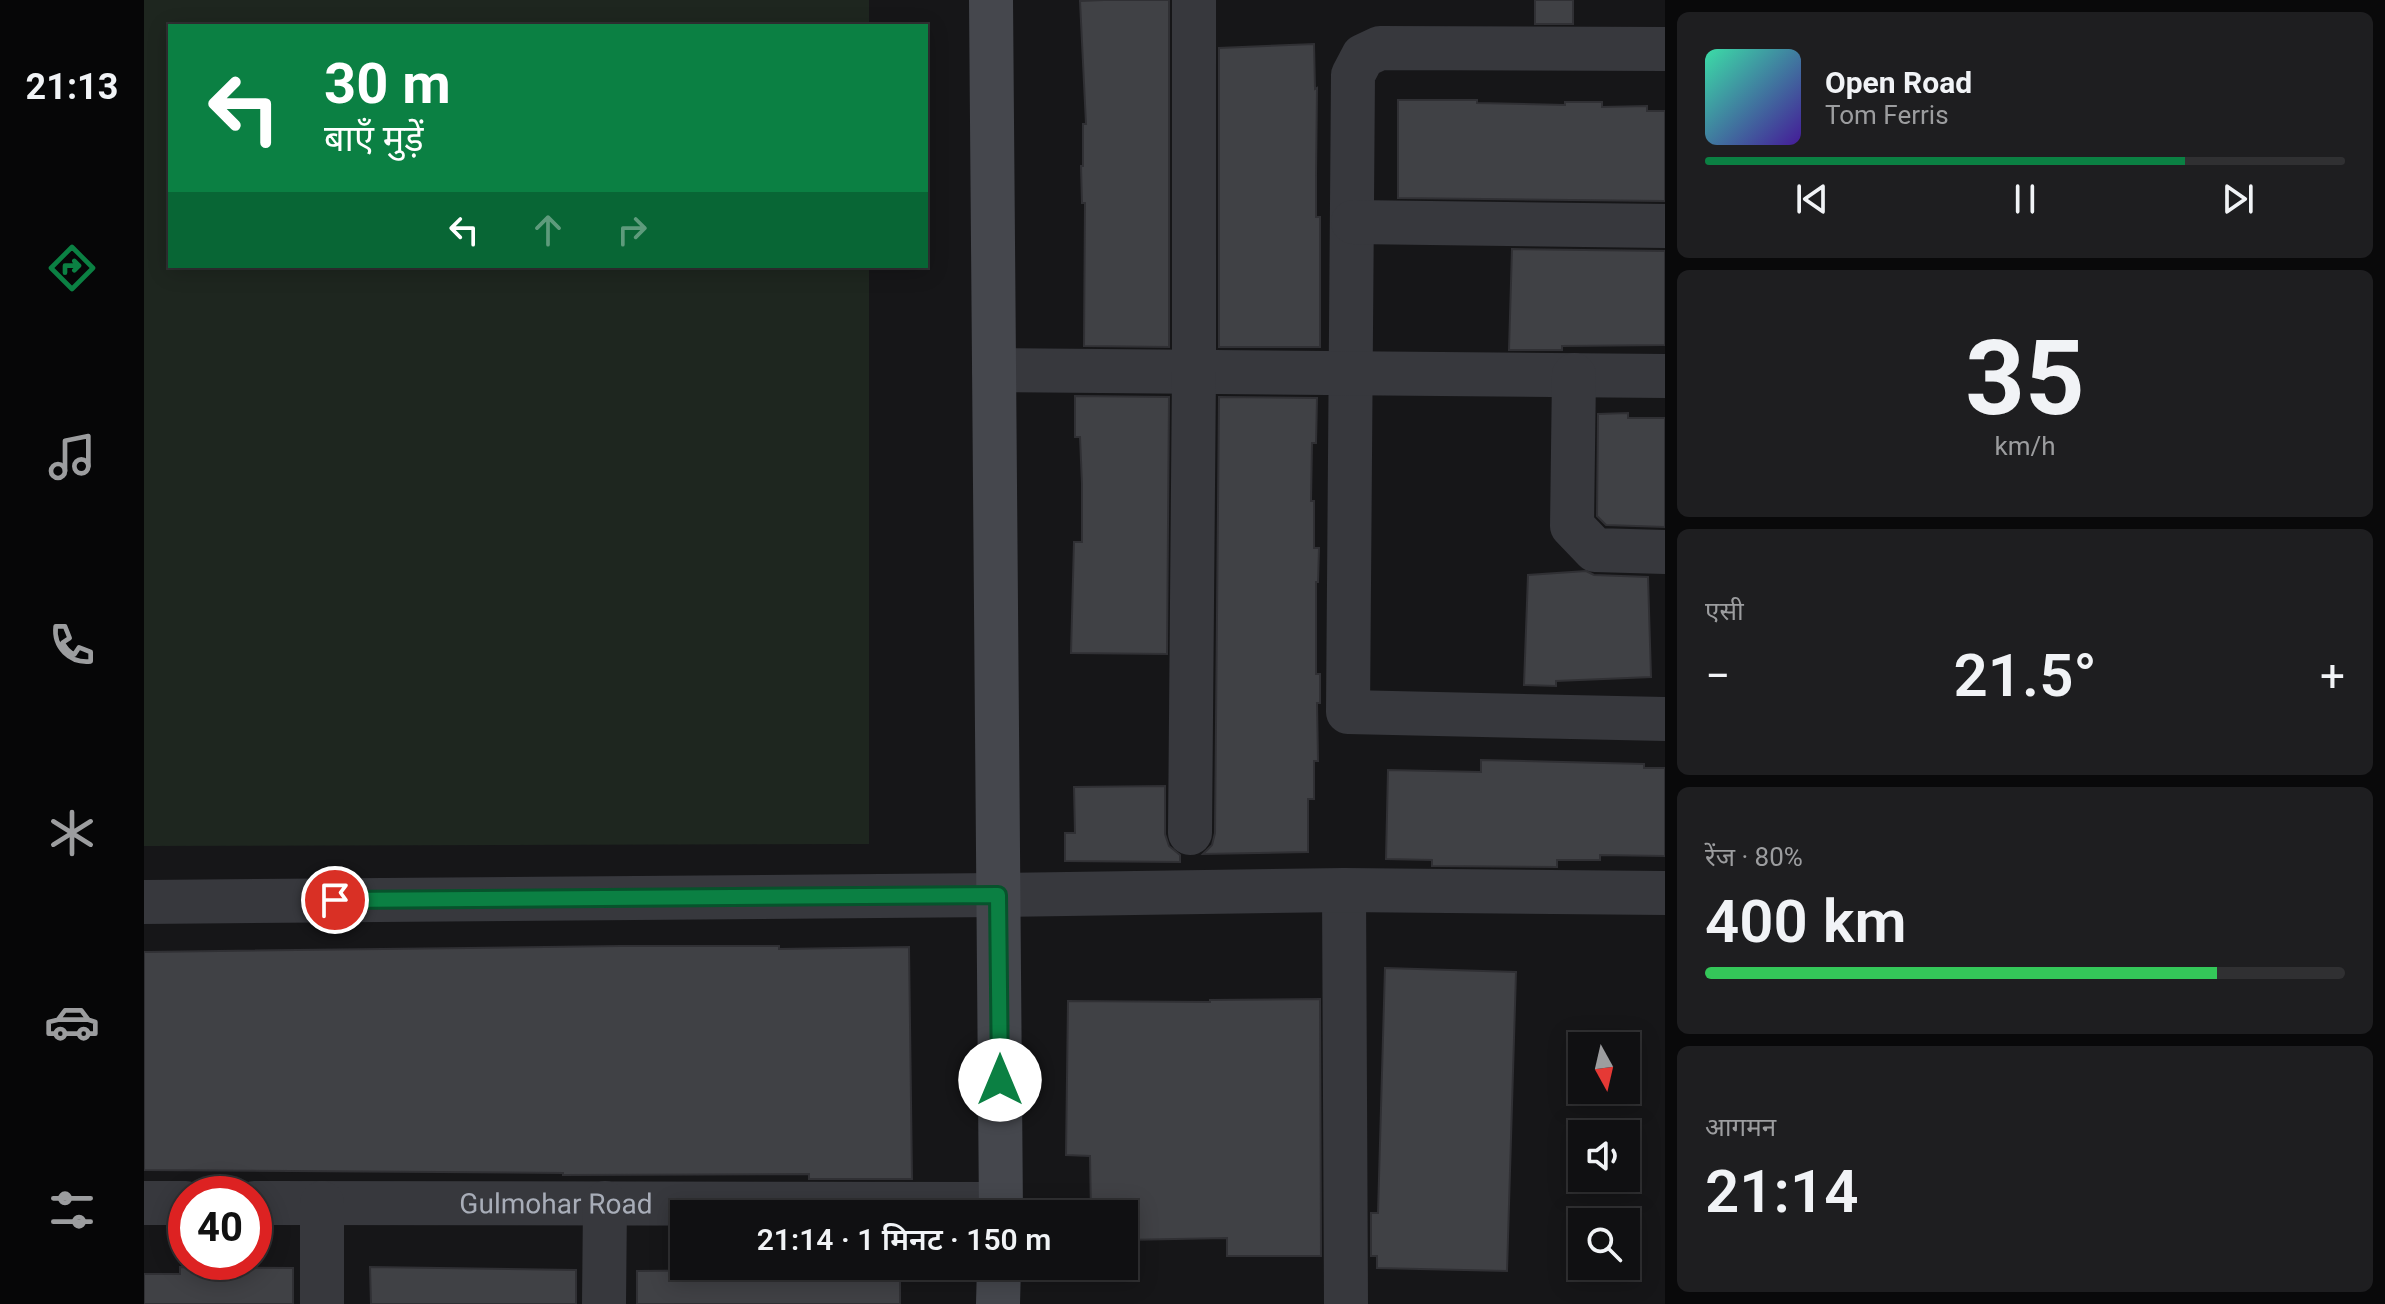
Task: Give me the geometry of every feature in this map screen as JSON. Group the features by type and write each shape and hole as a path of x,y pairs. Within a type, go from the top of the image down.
{"street":[{"path":"991,0 1001,1200"},
{"path":"1190,833 1194,0"},
{"path":"1665,49 1380,48 1363,56 1353,75 1348,712 1665,719"},
{"path":"1353,222 1665,226"},
{"path":"994,370 1665,376"},
{"path":"1574,375 1572,526 1595,550 1665,552"},
{"path":"1344,890 1346,1304"},
{"path":"144,902 1344,890 1665,893"},
{"path":"144,1203 168,1203"},
{"name":"Gulmohar Road","path":"272,1203 670,1204"},
{"path":"322,1203 322,1304"},
{"path":"604,1304 605,1203"},
{"path":"998,1304 999,1280"}],"shaded area":[{"path":"144,0 869,0 869,24 168,24 168,268 869,268 869,844 144,846"}],"building":[{"path":"1169,0 1169,347 1084,346 1085,203 1082,203 1081,166 1083,124 1086,124 1080,1"},
{"path":"1535,0 1573,0 1573,24 1535,24"},
{"path":"1314,44 1317,88 1316,217 1320,217 1320,347 1219,347 1219,48"},
{"path":"1398,100 1565,105 1565,102 1602,102 1602,107 1647,106 1647,111 1665,111 1665,201 1398,198"},
{"path":"1512,249 1665,251 1665,345 1509,350"},
{"path":"1075,396 1169,397 1167,654 1071,653 1074,542 1082,542 1080,437 1075,437"},
{"path":"1219,397 1317,398 1311,501 1314,501 1314,548 1319,548 1316,674 1320,674 1320,703 1317,703 1318,761 1314,761 1314,799 1308,799 1308,852 1203,854 1212,845 1215,833"},
{"path":"1628,413 1628,418 1665,418 1665,527 1606,525 1597,516 1598,414"},
{"path":"1586,571 1594,575 1648,577 1651,677 1556,681 1556,686 1524,685 1528,575"},
{"path":"1481,760 1644,764 1644,768 1665,768 1665,856 1600,855 1600,860 1557,860 1557,867 1432,866 1432,860 1386,859 1388,770 1481,772"},
{"path":"1165,786 1165,834 1169,846 1180,855 1180,862 1065,861 1065,833 1075,833 1074,787"},
{"path":"779,946 779,949 909,947 912,1179 809,1179 809,1174 563,1175 144,1170 144,952"},
{"path":"1385,968 1516,972 1507,1271 1377,1268 1377,1256 1371,1256 1371,1213 1378,1213"},
{"path":"1320,999 1321,1256 1227,1256 1227,1238 1138,1240 1138,1200 1091,1200 1090,1156 1066,1155 1068,1001"},
{"path":"370,1267 576,1270 576,1304 371,1304"},
{"path":"272,1268 293,1268 293,1304 144,1304 144,1274 168,1274 168,1280 272,1280"},
{"path":"637,1271 670,1271 670,1280 900,1280 900,1304 637,1304"}],"route":[{"path":"335,900 998,895 1000,1080"}]}
